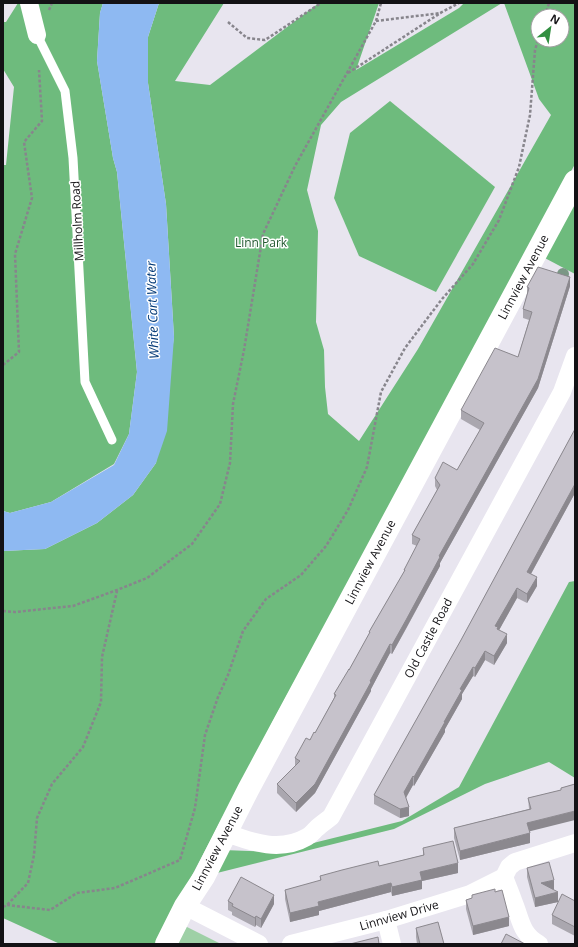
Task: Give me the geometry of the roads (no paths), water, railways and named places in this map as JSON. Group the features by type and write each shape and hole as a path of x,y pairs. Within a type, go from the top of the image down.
{"street":[{"name":"Millholm Road","path":"29,3 37,35"},
{"name":"Linnview Avenue","path":"166,944 185,906 204,877 248,790 575,181"},
{"name":"Old Castle Road","path":"227,833 251,842 272,845 295,843 309,837 330,817 562,392 575,356"},
{"name":"Linnview Drive","path":"290,944 386,920 470,894 504,877 509,867 515,862 575,844"},
{"path":"504,877 521,924 527,935 539,944"},
{"path":"185,906 259,944"},
{"path":"386,920 392,944"}],"lane":[{"name":"Millholm Road","path":"37,35 65,92 73,158 85,382 112,440"}],"water":[{"name":"White Cart Water","path":"103,3 159,3 148,37 148,83 166,204 174,337 167,431 156,463 133,495 97,523 45,549 3,551 3,511 10,513 51,502 114,465 129,434 137,372 117,172 113,158 97,61 100,13"}],"park label":[{"name":"Linn Park","path":"261,242"}]}
